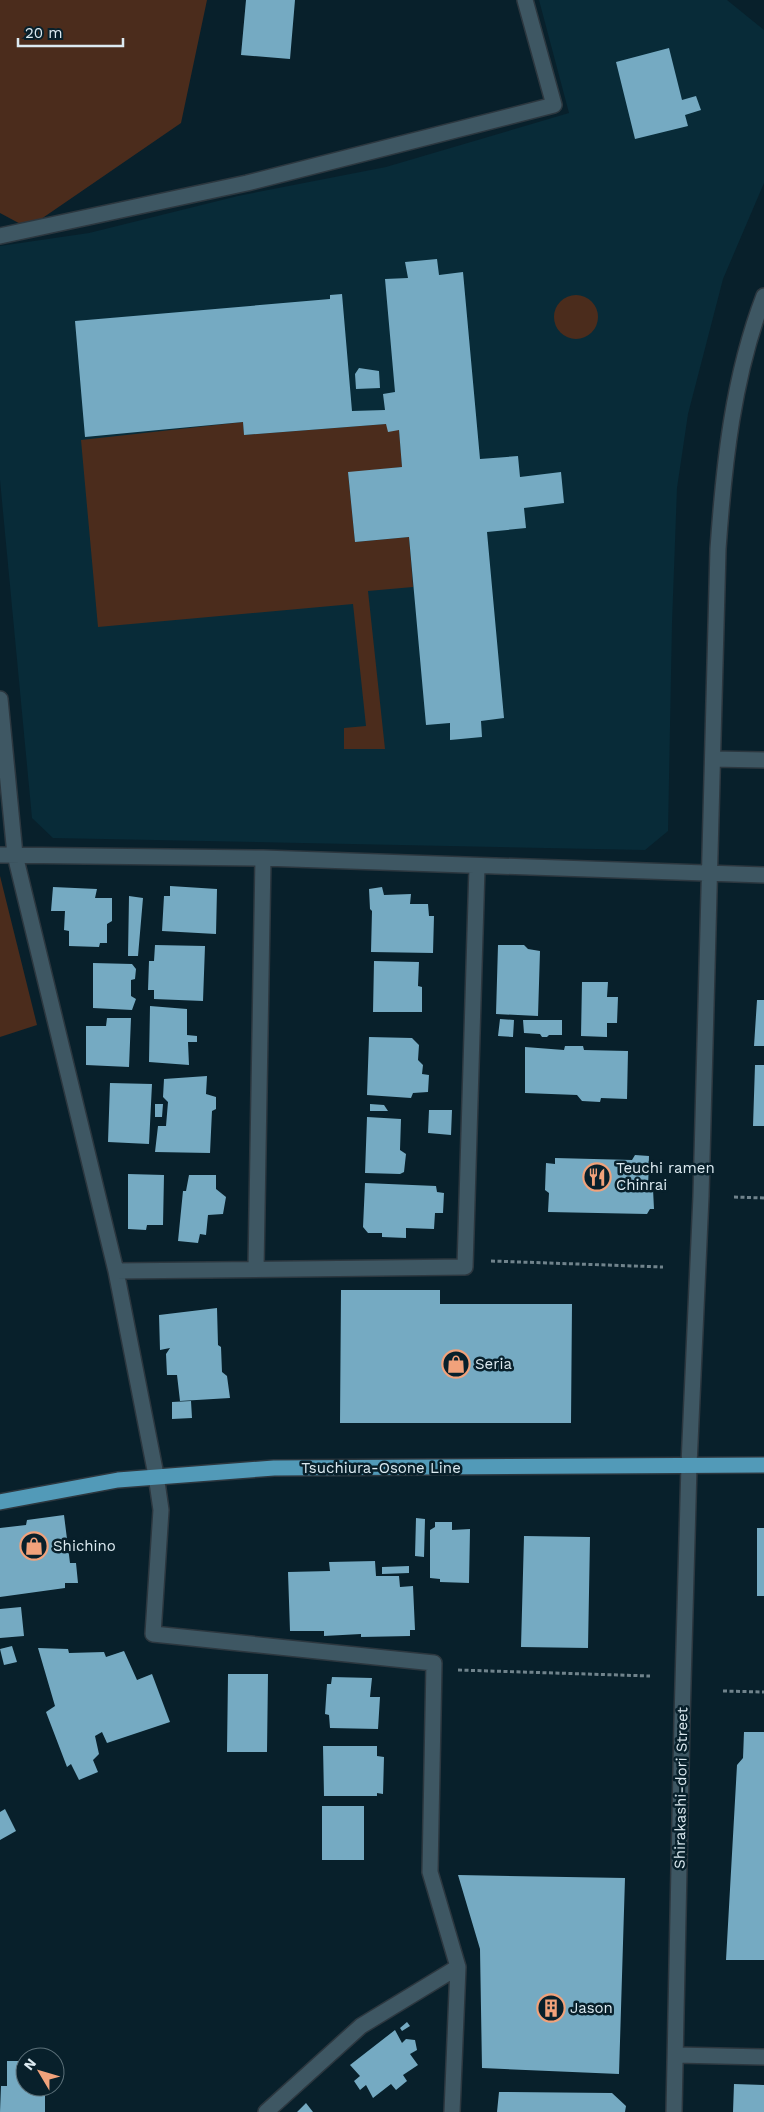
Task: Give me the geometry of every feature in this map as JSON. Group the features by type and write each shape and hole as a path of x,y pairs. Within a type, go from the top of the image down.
{"main road":[{"name":"Tsuchiura-Osone Line","path":"0,1502 110,1481 156,1475 274,1468 764,1465"}],"street":[{"path":"0,236 247,183 554,105 526,0"},
{"name":"Shirakashi-dori Street","path":"674,2112 689,1465 701,1196 718,549 723,479 733,406 754,322 764,296"},
{"path":"0,699 8,855 116,1271 156,1475 161,1510 153,1634 434,1663 430,1872 458,1966 452,2112"},
{"path":"713,760 764,760"},
{"path":"8,855 263,858 476,867 764,875"},
{"path":"256,1268 263,858"},
{"path":"116,1271 465,1267 476,867"},
{"path":"266,2112 361,2026 458,1966"},
{"path":"676,2055 764,2057"}],"path":[{"path":"734,1197 764,1198"},
{"path":"465,1260 663,1267"},
{"path":"434,1669 650,1676"},
{"path":"723,1691 764,1692"}],"shaded area":[{"path":"0,0 207,0 181,123 28,228 0,213"},
{"path":"539,0 727,0 764,30 764,183 723,279 688,414 677,488 668,831 645,850 53,838 32,818 0,480 0,246 89,233 238,196 386,167 569,113"},
{"path":"576,295 588,299 594,305 598,317 594,329 588,335 576,339 564,335 558,329 554,317 558,305 564,299"},
{"path":"243,422 244,435 386,424 399,430 402,467 348,473 355,542 409,537 413,587 368,591 385,749 344,749 344,728 366,726 353,604 98,627 81,440"},
{"path":"0,876 37,1025 0,1037"}],"building":[{"path":"246,0 295,0 290,59 241,55"},
{"path":"669,48 682,100 696,96 701,110 685,115 688,126 635,139 616,62"},
{"path":"437,259 439,275 463,272 480,459 518,456 520,477 561,472 564,503 524,508 526,528 487,532 504,718 481,721 482,737 450,740 450,723 426,725 409,537 355,542 348,472 402,467 399,430 388,432 386,424 244,435 243,422 85,437 75,321 330,299 330,295 342,294 352,411 385,410 383,394 395,392 385,279 408,278 405,262"},
{"path":"359,368 379,371 380,388 356,389 355,374"},
{"path":"170,886 217,889 216,934 162,931 164,896 170,896"},
{"path":"53,887 97,889 95,898 112,898 112,921 107,924 107,943 100,943 99,947 69,946 69,931 64,930 65,911 51,911"},
{"path":"382,887 384,895 411,894 410,904 428,904 429,916 434,916 433,953 371,952 372,911 370,909 369,889"},
{"path":"129,896 143,898 138,956 128,956"},
{"path":"155,945 205,946 203,1001 154,999 154,990 148,990 149,961 154,961"},
{"path":"498,945 524,945 528,949 540,951 538,1016 496,1014"},
{"path":"374,961 419,962 418,986 422,987 422,1012 373,1012"},
{"path":"93,963 132,964 136,969 135,979 131,980 131,996 136,999 132,1010 93,1008"},
{"path":"582,982 608,982 607,997 618,997 617,1023 607,1023 607,1037 581,1036"},
{"path":"757,1000 764,1000 764,1046 754,1046"},
{"path":"150,1006 187,1009 187,1035 197,1036 197,1042 188,1042 189,1065 149,1062"},
{"path":"107,1018 131,1018 129,1067 86,1065 86,1026 106,1026"},
{"path":"500,1019 514,1020 513,1037 498,1036"},
{"path":"523,1020 562,1020 562,1035 542,1037 540,1034 524,1033"},
{"path":"369,1037 412,1038 419,1045 418,1060 423,1065 422,1074 429,1075 428,1092 413,1093 411,1098 367,1095"},
{"path":"565,1046 583,1046 584,1050 628,1051 627,1099 601,1098 600,1102 582,1101 577,1095 525,1093 525,1047 564,1050"},
{"path":"755,1065 764,1065 764,1126 753,1126"},
{"path":"207,1076 206,1094 216,1097 216,1109 212,1111 210,1153 155,1152 158,1126 166,1126 168,1102 163,1097 164,1079"},
{"path":"110,1083 152,1084 149,1144 108,1142"},
{"path":"155,1104 163,1104 162,1117 155,1117"},
{"path":"370,1104 384,1105 388,1111 370,1111"},
{"path":"429,1110 452,1110 451,1135 428,1133"},
{"path":"367,1117 401,1119 400,1150 406,1154 404,1172 400,1174 365,1173"},
{"name":"Teuchi ramen Chinrai","path":"635,1155 649,1156 648,1190 653,1189 654,1209 650,1209 647,1214 548,1212 549,1193 545,1190 546,1163 555,1164 555,1158 632,1160"},
{"path":"128,1174 164,1175 163,1225 147,1225 146,1230 128,1229"},
{"path":"189,1175 216,1175 216,1189 226,1197 223,1214 208,1215 206,1235 200,1234 198,1243 178,1241 183,1191 186,1191"},
{"path":"365,1183 436,1186 437,1192 444,1193 443,1213 435,1213 434,1229 406,1228 406,1238 382,1237 382,1233 368,1233 363,1227"},
{"name":"Seria","path":"341,1290 440,1290 440,1304 572,1304 571,1423 340,1423"},
{"path":"217,1308 218,1345 221,1347 222,1372 227,1376 230,1398 180,1401 177,1375 167,1375 166,1354 170,1348 160,1350 159,1315"},
{"path":"191,1401 192,1418 172,1419 172,1402"},
{"name":"Shichino","path":"64,1515 70,1563 76,1563 78,1583 65,1583 65,1588 0,1597 0,1528 26,1525 27,1520"},
{"path":"416,1518 425,1519 424,1557 415,1556"},
{"path":"435,1522 452,1522 452,1530 470,1529 469,1583 440,1582 440,1579 430,1578 430,1530 435,1527"},
{"path":"757,1528 764,1528 764,1596 757,1596"},
{"path":"524,1536 590,1537 588,1648 521,1647"},
{"path":"375,1561 376,1576 399,1576 400,1587 413,1586 415,1630 410,1630 410,1636 361,1637 361,1634 324,1636 324,1631 290,1631 288,1572 330,1571 329,1562"},
{"path":"409,1566 409,1573 382,1574 382,1567"},
{"path":"21,1607 24,1636 0,1638 0,1609"},
{"path":"12,1646 17,1662 4,1665 0,1649"},
{"path":"38,1648 68,1649 69,1653 104,1652 106,1657 124,1651 137,1680 152,1674 170,1722 107,1743 102,1732 95,1736 99,1754 93,1760 98,1772 79,1780 71,1764 67,1767 46,1712 55,1706"},
{"path":"228,1674 268,1674 267,1752 227,1752"},
{"path":"332,1677 372,1678 370,1697 380,1697 378,1729 330,1728 329,1715 325,1714 327,1684 331,1684"},
{"path":"744,1732 764,1732 764,1960 726,1960 737,1765 743,1758"},
{"path":"323,1746 377,1746 377,1756 384,1757 383,1794 377,1793 377,1796 324,1796"},
{"path":"322,1806 364,1806 364,1860 322,1860"},
{"path":"5,1809 16,1831 0,1840 0,1812"},
{"name":"Jason","path":"458,1875 625,1878 619,2074 482,2068 480,1949"},
{"path":"407,2022 410,2026 402,2031 400,2028"},
{"path":"395,2030 402,2043 406,2039 415,2040 417,2050 410,2054 418,2065 403,2075 407,2081 396,2090 391,2084 373,2098 366,2085 360,2090 354,2081 360,2076 350,2065"},
{"path":"7,2061 15,2061 15,2097 45,2097 45,2112 0,2112 1,2086 7,2086"},
{"path":"734,2084 764,2085 764,2112 733,2112"},
{"path":"499,2092 612,2093 626,2106 625,2112 497,2112"},
{"path":"306,2103 313,2112 297,2112"}],"place":[{"name":"Teuchi ramen Chinrai","path":"597,1177"},
{"name":"Seria","path":"456,1364"},
{"name":"Shichino","path":"34,1546"},
{"name":"Jason","path":"551,2008"}]}
